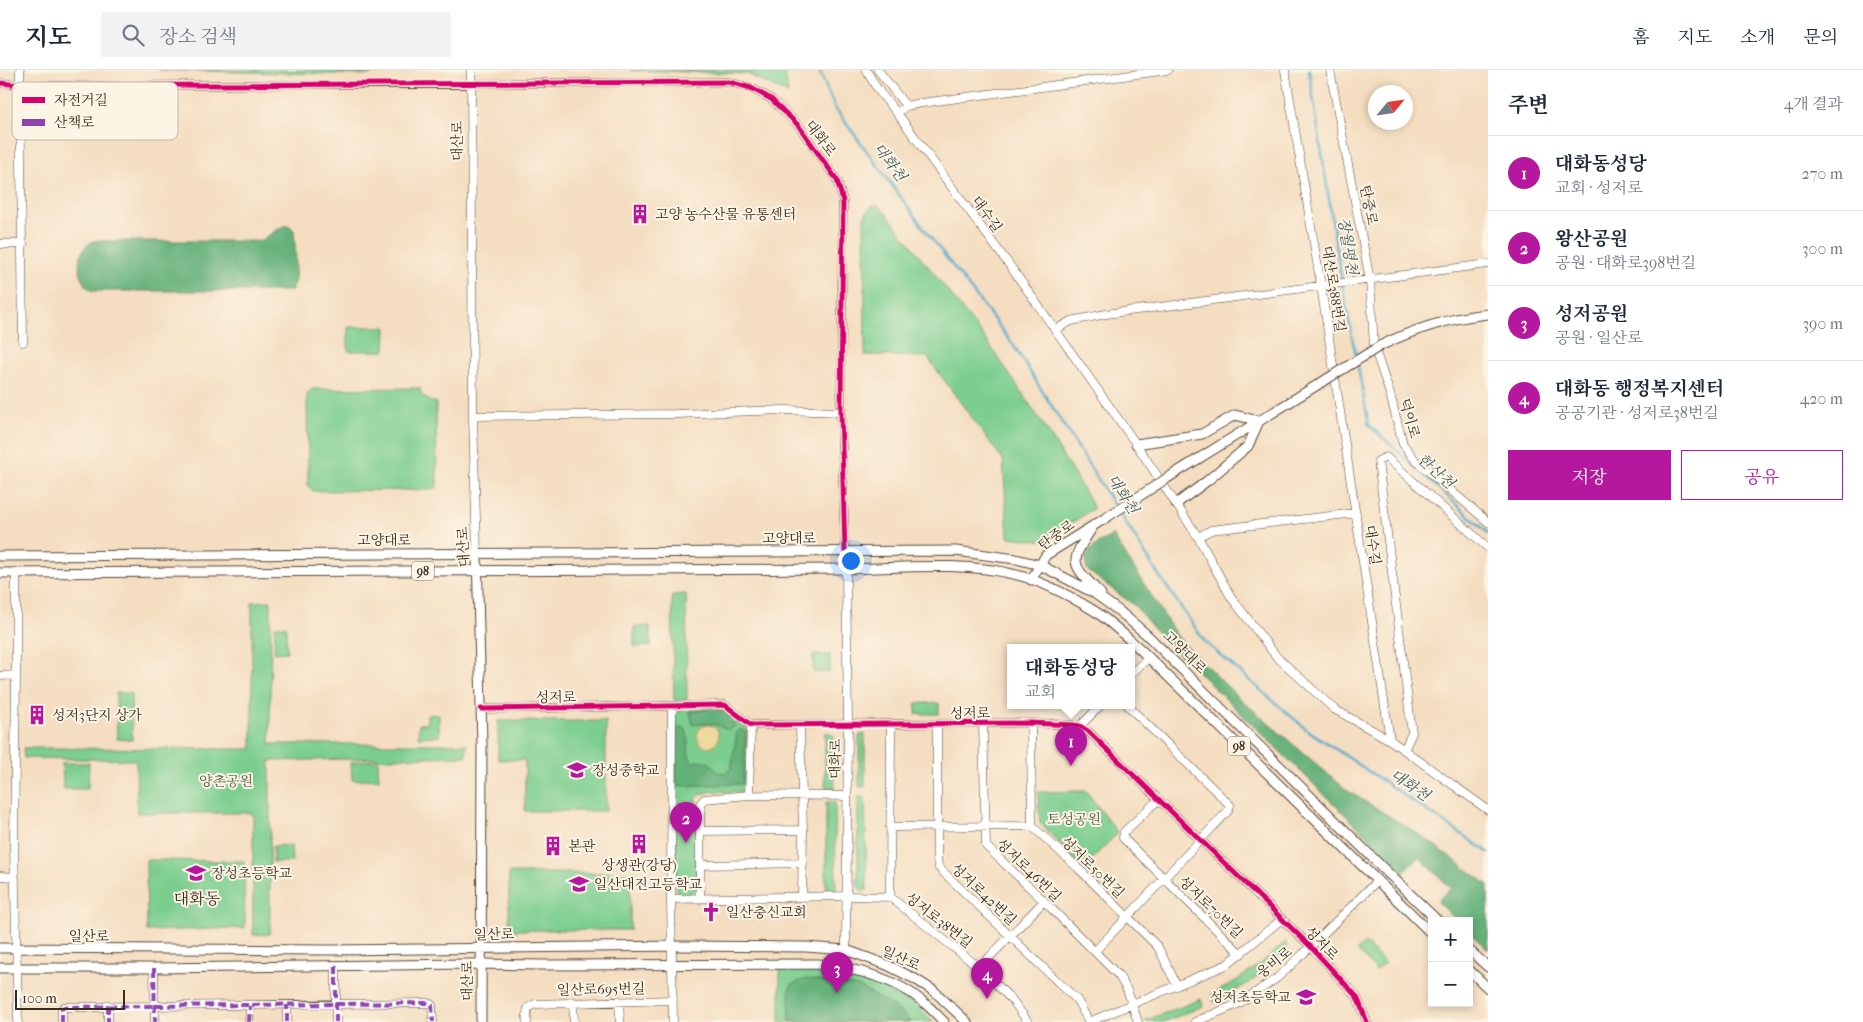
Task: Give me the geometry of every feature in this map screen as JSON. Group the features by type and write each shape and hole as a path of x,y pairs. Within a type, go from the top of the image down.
{"main road":[{"path":"1176,504 1248,446 1259,421 1377,347 1427,326 1465,316 1488,314"},
{"path":"1136,444 1202,434 1235,415 1259,421"},
{"name":"탄중로","path":"1031,580 1046,556 1259,421"},
{"path":"1094,525 1077,554 1077,567 1079,572 1119,611"},
{"name":"고양대로","path":"0,556 956,551 1040,564 1094,594 1119,611 1147,635 1434,917"},
{"name":"대산로","path":"476,553 481,709 481,1022"},
{"name":"고양대로","path":"0,572 478,571 955,567 996,570 1031,580 1094,611 1133,644"},
{"name":"고양대로","path":"1135,646 1428,930"},
{"name":"일산로","path":"0,948 329,950 672,946 806,947 846,950 915,978 934,991 966,1022"},
{"path":"1473,954 1488,968"},
{"name":"일산로","path":"0,968 481,964 818,964 847,967 877,976 905,989 922,1001 944,1022"},
{"path":"1473,974 1488,988"}],"street":[{"name":"대산로","path":"470,70 476,553"},
{"name":"대수길","path":"866,70 878,90 898,113 1136,444 1198,537 1231,597 1276,656 1334,709 1390,740 1488,810"},
{"path":"878,70 906,106"},
{"path":"898,113 906,106 922,102 1168,70"},
{"name":"대산로388번길","path":"1285,70 1325,286 1356,513"},
{"name":"탄중로","path":"1330,70 1377,347"},
{"name":"대화로","path":"178,85 729,82 750,88 771,99 798,125 837,180 843,201 841,412 845,552"},
{"path":"21,140 23,342"},
{"path":"0,244 23,244"},
{"path":"1055,330 1071,321 1106,314 1488,264"},
{"name":"덕이로","path":"1377,347 1403,444 1415,460 1488,522"},
{"path":"473,416 676,414 786,410 841,412"},
{"path":"1404,750 1412,733 1378,462 1386,457 1488,548"},
{"name":"대수길","path":"1198,537 1211,530 1356,513 1390,740"},
{"name":"대화로","path":"846,569 848,725 848,896 846,950"},
{"path":"16,572 14,877 18,1022"},
{"path":"1135,670 1148,657"},
{"path":"0,676 16,675"},
{"name":"성저로","path":"481,709 725,705 751,725 1032,723 1080,726 1088,731 1311,947 1357,997 1367,1022"},
{"path":"672,707 671,899 673,1022"},
{"path":"1080,726 1097,709"},
{"path":"1131,709 1230,805 1228,811 1201,841"},
{"path":"890,827 1032,826 1032,723"},
{"name":"성저로46번길","path":"983,724 986,846 1119,976 1127,990 1138,1022"},
{"path":"749,795 751,725"},
{"name":"성저로38번길","path":"891,725 890,898 979,968 1014,1001 1028,1022"},
{"name":"성저로42번길","path":"937,725 937,860 939,868 1077,1000 1089,1022"},
{"path":"800,726 803,830 802,897"},
{"path":"700,899 700,804 704,798 749,795 847,796"},
{"name":"성저로70번길","path":"1159,799 1124,832 1123,838 1241,954"},
{"name":"성저로50번길","path":"1032,826 1158,948 1177,986"},
{"path":"700,831 803,830"},
{"name":"성저로70번길","path":"1095,951 1201,841"},
{"path":"700,865 803,863"},
{"path":"0,876 14,877"},
{"name":"웅비로","path":"1195,1022 1240,1003 1277,978 1377,881"},
{"path":"671,899 848,896 890,898"},
{"path":"979,968 1044,901"},
{"path":"1089,1022 1226,965 1282,919"},
{"path":"336,966 336,1022"},
{"path":"154,968 155,1022"},
{"name":"일산로695번길","path":"527,1022 527,1010 530,1005 535,1004 673,1000"},
{"path":"620,1001 620,1022"},
{"path":"574,1002 574,1022"},
{"path":"62,1022 62,1009 64,1006 252,1006 428,1003 432,1005 433,1022"},
{"path":"108,1005 108,1022"},
{"path":"287,1005 287,1022"},
{"path":"249,1022 252,1006"}],"green space":[{"path":"159,70 378,70 378,72 367,75"},
{"path":"630,70 785,70 788,94 748,74"},
{"path":"872,206 879,206 885,212 985,338 1047,430 1094,508 1045,541 1008,537 1003,460 927,357 865,355 864,218"},
{"path":"289,225 294,230 296,261 295,278 291,291 92,291 85,284 80,274 80,257 85,247 93,241 261,241 278,229"},
{"path":"348,327 386,327 385,351 348,351"},
{"path":"420,388 421,394 431,402 436,402 437,487 431,490 313,491 308,486 307,394 312,389"},
{"path":"1113,535 1177,636 1239,698 1348,791 1425,838 1488,885 1488,950 1473,936 1473,917 1453,917 1437,901 1451,888 1419,857 1404,872 1155,630 1135,606 1087,570 1086,558 1088,553"},
{"path":"686,594 687,700 674,700 672,595"},
{"name":"양촌공원","path":"271,601 270,744 467,744 466,756 270,761 270,934 253,935 253,813 137,813 136,760 24,758 23,748 252,749 252,602"},
{"path":"275,626 286,626 287,652 274,653"},
{"path":"650,626 651,646 634,647 634,627"},
{"path":"813,655 830,655 830,672 813,672"},
{"path":"116,693 131,693 132,740 117,739"},
{"path":"916,703 939,703 939,714 916,714"},
{"path":"715,708 731,714 747,729 746,792 711,792 705,793 696,799 697,888 690,894 679,895 677,891 673,716 677,711"},
{"path":"707,710 723,712 737,720 733,728 728,730 710,724 693,725 690,712"},
{"path":"439,714 439,736 418,737 419,724 427,723 427,715"},
{"path":"498,721 606,721 606,811 525,811 525,760 498,760"},
{"path":"681,726 687,732 692,762 710,763 717,772 724,773 731,769 737,731 740,729 746,733 743,784 677,786 675,731"},
{"path":"825,733 831,733 834,736 835,788 825,787"},
{"path":"865,734 865,787 859,787 859,736"},
{"path":"378,760 379,779 352,780 351,762"},
{"path":"62,763 89,763 88,789 63,789"},
{"name":"토성공원","path":"1086,791 1118,833 1083,868 1040,823 1038,792"},
{"path":"858,797 865,797 867,890 861,890 858,886"},
{"path":"826,802 835,802 836,889 834,892 826,892"},
{"path":"291,845 292,862 273,862 273,846"},
{"path":"146,860 244,861 245,928 147,931"},
{"path":"509,873 630,873 630,930 509,930"},
{"path":"1285,942 1287,944 1284,952 1267,970 1214,1002 1211,995 1250,972"},
{"path":"1365,943 1385,963 1376,971 1357,950"},
{"path":"780,969 817,970 846,974 876,983 914,1003 934,1022 780,1022"},
{"path":"806,979 859,987 896,1008 911,1022 790,1022 789,990 792,984"},
{"path":"1201,999 1203,1006 1164,1022 1144,1021"}],"sand":[{"path":"704,725 712,725 719,732 719,740 712,747 704,747 697,740 697,732"}],"waterway":[{"name":"대화천","path":"819,70 835,108 925,230 1012,343 1116,508"},
{"name":"장월평천","path":"1309,70 1343,290 1356,357"},
{"name":"한산천","path":"1357,362 1369,425 1488,533"},
{"name":"대화천","path":"1119,512 1158,574 1205,642 1306,729 1488,852"}],"marked path":[{"path":"336,966 336,1022"},
{"path":"154,968 155,1022"},
{"path":"62,1022 62,1009 64,1007 428,1003 432,1005 433,1022"},
{"path":"108,1005 108,1022"},
{"path":"287,1005 287,1022"},
{"path":"249,1022 250,1006"}],"cycle path":[{"path":"178,85 729,82 751,88 771,99 798,125 837,180 843,201 841,412 845,551"},
{"path":"0,83 12,84"},
{"path":"481,709 725,705 751,725 1031,723 1080,726 1088,731 1311,947 1357,997 1367,1022"}],"place":[{"name":"고양 농수산물 유통센터","path":"640,214"},
{"name":"성저3단지 상가","path":"37,715"},
{"name":"대화동성당","path":"1071,766"},
{"name":"장성중학교","path":"577,770"},
{"name":"왕산공원","path":"686,843"},
{"name":"상생관(강당)","path":"639,844"},
{"name":"본관","path":"553,846"},
{"name":"장성초등학교","path":"196,873"},
{"name":"일산대진고등학교","path":"579,884"},
{"name":"일산충신교회","path":"711,912"},
{"name":"성저공원","path":"837,993"},
{"name":"성저초등학교","path":"1306,997"},
{"name":"대화동 행정복지센터","path":"987,999"}],"district":[{"name":"대화동","path":"197,898"}]}
